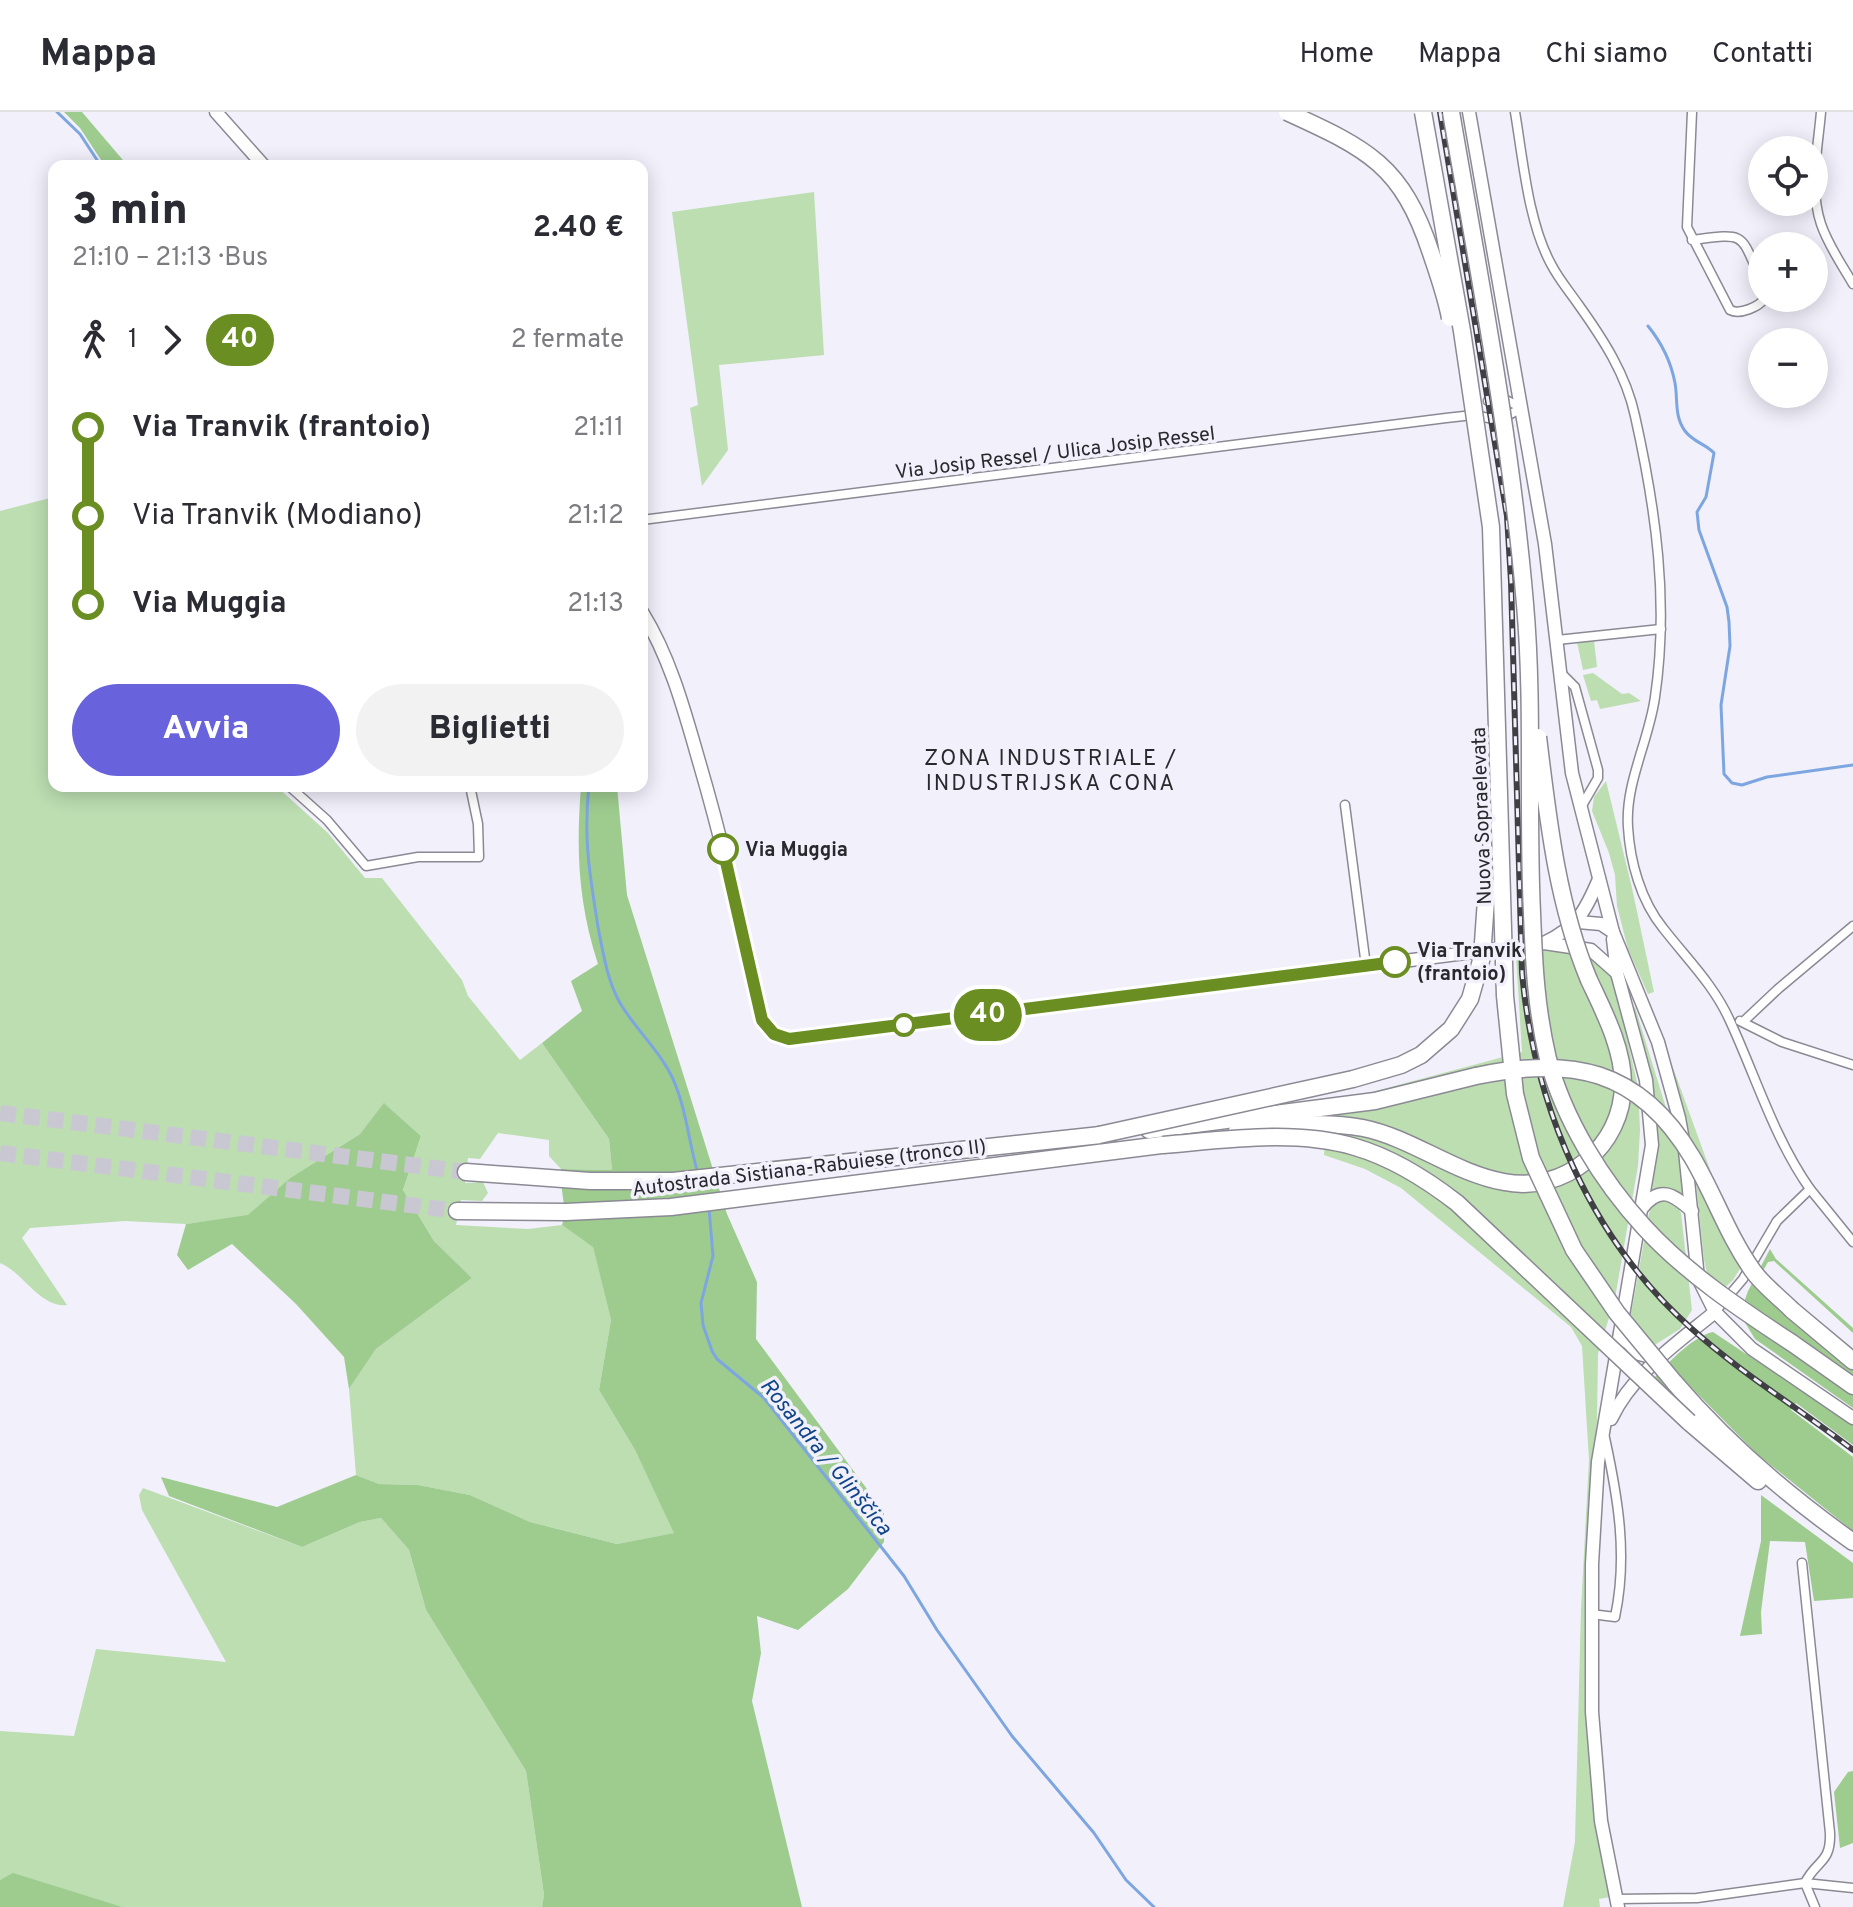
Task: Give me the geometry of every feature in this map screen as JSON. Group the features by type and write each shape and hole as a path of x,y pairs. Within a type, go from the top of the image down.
{"highway":[{"path":"1287,112 1369,155 1402,187 1414,207 1449,311 1491,527"},
{"name":"Nuova Sopraelevata","path":"1423,112 1462,331 1491,527 1508,1047 1522,1129 1540,1178 1574,1250 1617,1313 1697,1409 1750,1461 1853,1542"},
{"path":"1163,1145 1263,1128 1322,1123 1365,1128 1402,1141 1476,1175 1507,1183 1532,1184 1580,1168 1599,1150 1613,1129 1620,1110 1623,1083 1621,1064 1607,1018 1572,933 1560,885 1539,746 1519,535 1488,323 1451,112"},
{"path":"1526,608 1533,978 1549,1061 1558,1086 1593,1159 1626,1207 1646,1229 1717,1291 1853,1386"},
{"path":"1099,1135 1378,1073 1401,1065 1436,1044 1462,1014 1477,978 1482,957 1490,845 1498,795"},
{"path":"1099,1135 1375,1101 1510,1069 1570,1067 1620,1084 1661,1116 1693,1158 1736,1244 1755,1274 1853,1361"},
{"name":"Autostrada Sistiana-Rabuiese (tronco II)","path":"466,1172 560,1180 673,1181 1099,1135"},
{"path":"1163,1145 1253,1138 1308,1139 1353,1146 1427,1179 1457,1203 1689,1422 1766,1488 1853,1551"},
{"name":"Autostrada Sistiana-Rabuiese (tronco II)","path":"457,1211 566,1212 671,1207 1163,1145"}],"main road":[{"path":"216,112 259,160"},
{"path":"1469,112 1529,451 1557,640 1572,773 1613,932 1649,1018 1670,1085 1685,1151 1698,1278 1715,1312 1752,1349 1853,1418"},
{"path":"648,622 658,638 683,705 716,818 762,1020 774,1034 797,1039 1544,943 1591,950 1617,973"},
{"path":"1544,943 1578,922 1599,879"},
{"path":"1578,922 1601,924 1613,932"},
{"path":"1591,950 1608,941 1613,932"},
{"path":"1613,932 1617,973 1646,1080 1652,1145 1598,1462 1594,1514 1592,1712 1601,1821 1617,1903"},
{"path":"1642,1209 1650,1198 1667,1194 1679,1198 1692,1211"},
{"path":"1604,1433 1624,1394 1659,1358 1715,1312"},
{"path":"1620,1334 1639,1354 1659,1358"}],"street":[{"path":"1515,112 1531,203 1550,263 1617,365 1629,391 1658,549 1662,590 1655,700 1628,809 1630,847 1645,897 1654,915 1701,972 1731,1023 1774,1126 1810,1189 1853,1242"},
{"path":"1692,112 1686,218 1692,240 1701,251 1730,310 1739,313 1748,309"},
{"path":"1821,112 1816,185 1818,212 1826,236 1853,284"},
{"path":"1692,240 1730,235 1739,238 1748,252"},
{"path":"1473,415 1488,401 1514,366"},
{"path":"1488,401 1502,398 1522,408 1506,419 1490,420"},
{"name":"Via Josip Ressel / Ulica Josip Ressel","path":"648,519 1473,415 1490,420 1529,451"},
{"path":"1557,640 1661,629"},
{"path":"1561,673 1575,687 1598,770 1598,778 1580,809"},
{"path":"296,792 327,820 366,866 418,857 479,857 478,824 471,792"},
{"path":"1345,805 1366,966"},
{"path":"1731,1023 1744,1021 1853,926"},
{"path":"1744,1021 1782,1042 1853,1065"},
{"path":"1715,1312 1743,1279 1777,1221 1810,1189"},
{"path":"1591,1614 1615,1617 1623,1572 1614,1481 1604,1433"},
{"path":"1802,1563 1817,1691 1830,1849 1823,1861 1811,1870 1805,1883 1815,1907"},
{"path":"1617,1903 1697,1898 1805,1883 1853,1888"}],"green space":[{"path":"64,112 82,112 123,160 101,160 80,128"},
{"path":"814,192 824,355 719,365 728,450 702,486 690,408 698,405 672,212"},
{"path":"48,499 48,792 283,792 328,833 365,878 382,878 462,980 468,996 520,1060 542,1043 609,1139 612,1170 561,1169 549,1156 549,1140 498,1133 480,1159 468,1158 465,1183 483,1182 488,1193 482,1201 461,1200 456,1225 528,1229 562,1225 593,1246 611,1320 599,1390 635,1450 675,1533 617,1544 530,1522 470,1495 418,1485 379,1484 356,1475 349,1389 376,1349 472,1278 434,1241 403,1190 421,1136 385,1104 360,1134 290,1178 248,1216 186,1224 125,1221 30,1228 22,1238 67,1305 48,1301 0,1263 0,511"},
{"path":"1594,641 1597,667 1583,670 1577,642"},
{"path":"1593,673 1622,694 1629,693 1641,701 1600,709 1597,700 1591,701 1583,675"},
{"path":"1606,781 1654,992 1648,994 1628,949 1617,906 1615,875 1592,811 1594,797"},
{"path":"581,792 618,792 627,895 727,1214 757,1282 756,1339 884,1512 884,1542 848,1589 798,1630 757,1616 761,1653 752,1701 802,1907 542,1907 544,1895 526,1771 426,1610 409,1550 381,1518 360,1522 302,1547 169,1496 161,1477 277,1507 356,1475 379,1484 418,1485 470,1495 530,1522 617,1544 674,1533 635,1450 599,1390 611,1320 593,1247 562,1225 561,1169 612,1170 609,1139 542,1043 582,1011 571,981 598,964 586,919 580,876"},
{"path":"1544,951 1592,956 1614,979 1638,1087 1638,1166 1615,1298 1598,1354 1597,1421 1591,1489 1585,1713 1592,1797 1610,1897 1599,1899 1600,1907 1563,1907 1575,1842 1581,1609 1589,1460 1582,1346 1571,1327 1401,1188 1365,1169 1324,1155 1327,1104 1522,1052 1516,955"},
{"path":"1635,1007 1678,1147 1684,1195 1669,1189 1652,1191 1656,1119"},
{"path":"1672,1065 1713,1178 1750,1253 1733,1280 1713,1299 1704,1260 1692,1144"},
{"path":"384,1103 421,1136 403,1190 434,1241 472,1278 376,1349 349,1389 344,1357 296,1304 232,1244 188,1270 177,1255 186,1224 248,1215 290,1178 360,1134"},
{"path":"1670,1200 1681,1213 1692,1310 1680,1329 1653,1346 1629,1325 1650,1208 1657,1201"},
{"path":"1770,1249 1776,1259 1853,1328 1853,1333 1774,1261 1768,1262 1763,1271 1853,1368 1853,1408 1755,1339 1744,1321 1743,1305 1748,1291"},
{"path":"1713,1332 1853,1425 1853,1445 1796,1403 1791,1410 1853,1457 1853,1531 1757,1454 1681,1377 1668,1388 1694,1417 1685,1428 1643,1391 1685,1348"},
{"path":"143,1488 302,1547 360,1522 381,1518 409,1550 426,1610 526,1771 544,1895 542,1907 123,1907 14,1874 0,1880 0,1731 74,1736 96,1649 226,1662 142,1510 139,1495"},
{"path":"1761,1495 1853,1563 1853,1598 1814,1601 1805,1542 1770,1541 1761,1612 1762,1634 1740,1636 1761,1541"},
{"path":"1853,1771 1853,1843 1840,1848 1834,1792 1848,1772"},
{"path":"13,1873 123,1907 0,1907 0,1880"}],"waterway":[{"name":"Rosandra / Glinščica","path":"57,112 80,134 97,160"},
{"path":"1648,326 1671,367 1678,413 1685,431 1714,453 1706,497 1697,512 1699,530 1727,607 1729,622 1730,646 1721,705 1724,774 1732,783 1742,785 1767,777 1853,765"},
{"name":"Rosandra / Glinščica","path":"589,792 588,857 598,927 609,975 620,1003 673,1079 698,1174"},
{"name":"Rosandra / Glinščica","path":"709,1208 713,1256 701,1303 703,1325 717,1359 764,1398 904,1576 937,1630 1012,1736 1094,1833 1126,1880 1154,1907"}],"tunnel":[{"path":"0,1113 466,1172"},
{"path":"0,1153 457,1211"}],"railway":[{"path":"1440,112 1507,516 1522,973 1539,1072 1573,1167 1624,1254 1656,1293 1692,1329 1731,1361 1853,1450"}],"bus line":[{"name":"40","path":"723,849 762,1020 774,1034 789,1039 1395,962"}],"place":[{"name":"Via Muggia","path":"723,849"},
{"name":"Via Tranvik (frantoio)","path":"1395,962"}],"district":[{"name":"ZONA INDUSTRIALE / INDUSTRIJSKA CONA","path":"1051,770"}]}
